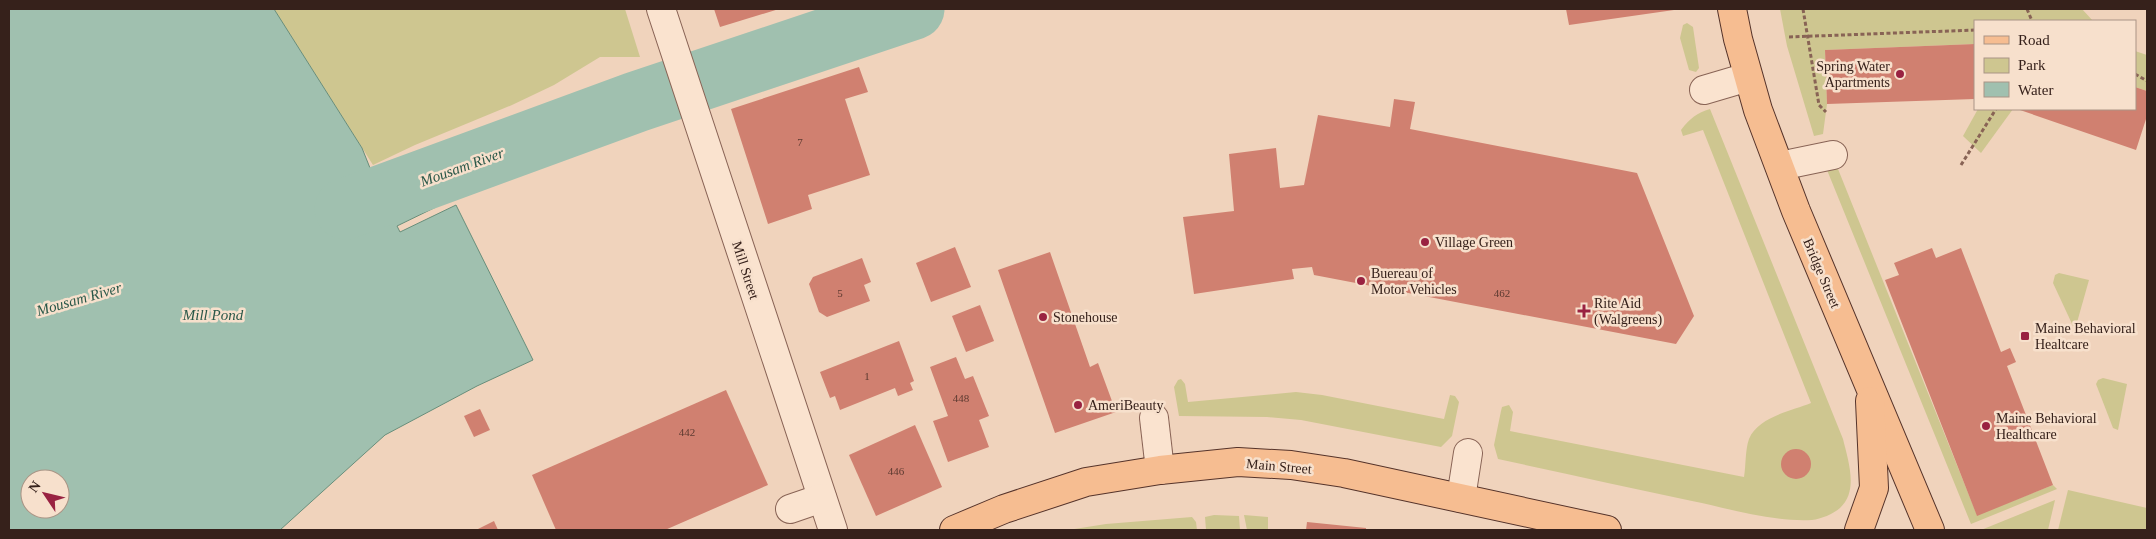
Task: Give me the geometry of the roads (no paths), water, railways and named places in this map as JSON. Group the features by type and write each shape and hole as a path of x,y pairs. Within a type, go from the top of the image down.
{"main road":[{"name":"Bridge Street","path":"1732,9 1748,78 1780,166 1930,530"},
{"path":"1859,530 1874,488 1870,385"},
{"name":"Main Street","path":"954,530 1004,509 1086,482 1160,470 1238,462 1291,466 1344,474 1461,498 1592,529"}],"street":[{"name":"Mill Street","path":"661,9 695,117 833,530"},
{"path":"1704,90 1748,78"},
{"path":"1780,166 1833,155"},
{"path":"1154,418 1160,470"},
{"path":"1461,498 1468,453"},
{"path":"790,509 822,498"}],"water":[{"name":"Mill Pond","path":"9,9 274,9 362,148 372,173 412,155 436,207 397,226 400,232 456,205 533,360 477,386 385,435 280,530 9,530"}],"waterway":[{"name":"Mousam River","path":"345,209 636,102 914,9"}],"place":[{"name":"Spring Water Apartments","path":"1900,74"},
{"name":"Village Green","path":"1425,242"},
{"name":"Buereau of Motor Vehicles","path":"1361,281"},
{"name":"Rite Aid (Walgreens)","path":"1584,311"},
{"name":"Stonehouse","path":"1043,317"},
{"name":"Maine Behavioral Healtcare","path":"2025,336"},
{"name":"AmeriBeauty","path":"1078,405"},
{"name":"Maine Behavioral Healthcare","path":"1986,426"}]}
